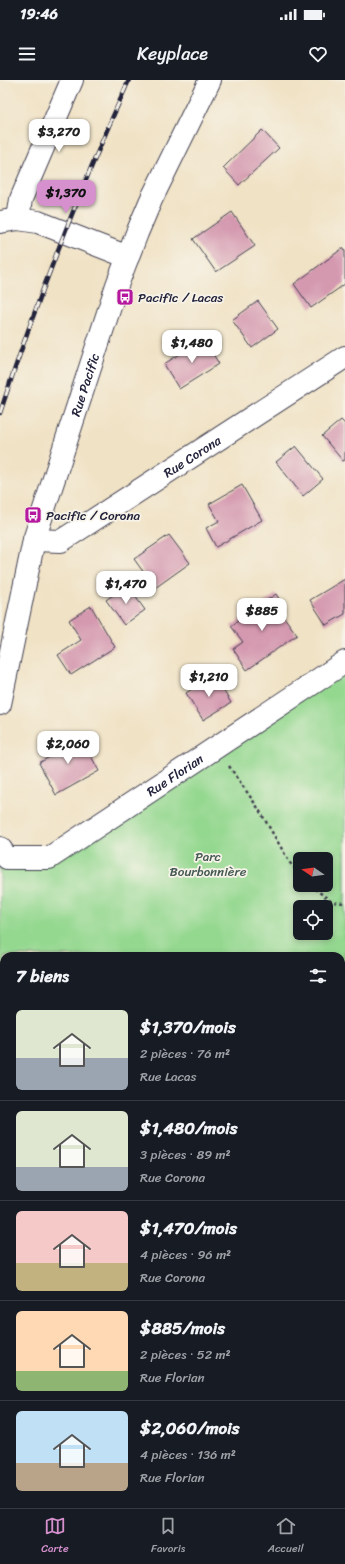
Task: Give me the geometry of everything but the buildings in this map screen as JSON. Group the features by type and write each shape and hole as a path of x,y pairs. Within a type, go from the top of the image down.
{"street":[{"path":"9,221 21,199 72,80"},
{"name":"Rue Pacific","path":"0,704 34,540 91,364 128,257 152,200 210,80"},
{"path":"9,221 30,220 48,225 128,257"},
{"name":"Rue Corona","path":"34,540 61,541 345,357"},
{"name":"Rue Florian","path":"0,848 7,858 49,858 345,662"}],"path":[{"path":"216,747 258,808 293,866"},
{"path":"319,892 332,902 345,903"}],"green space":[{"name":"Parc Bourbonnière","path":"345,662 345,952 0,952 0,860 49,858"}],"railway":[{"path":"0,413 44,286 93,162 129,80"}],"place":[{"name":"Pacific / Lacas","path":"125,297"},
{"name":"Pacific / Corona","path":"33,515"}]}
